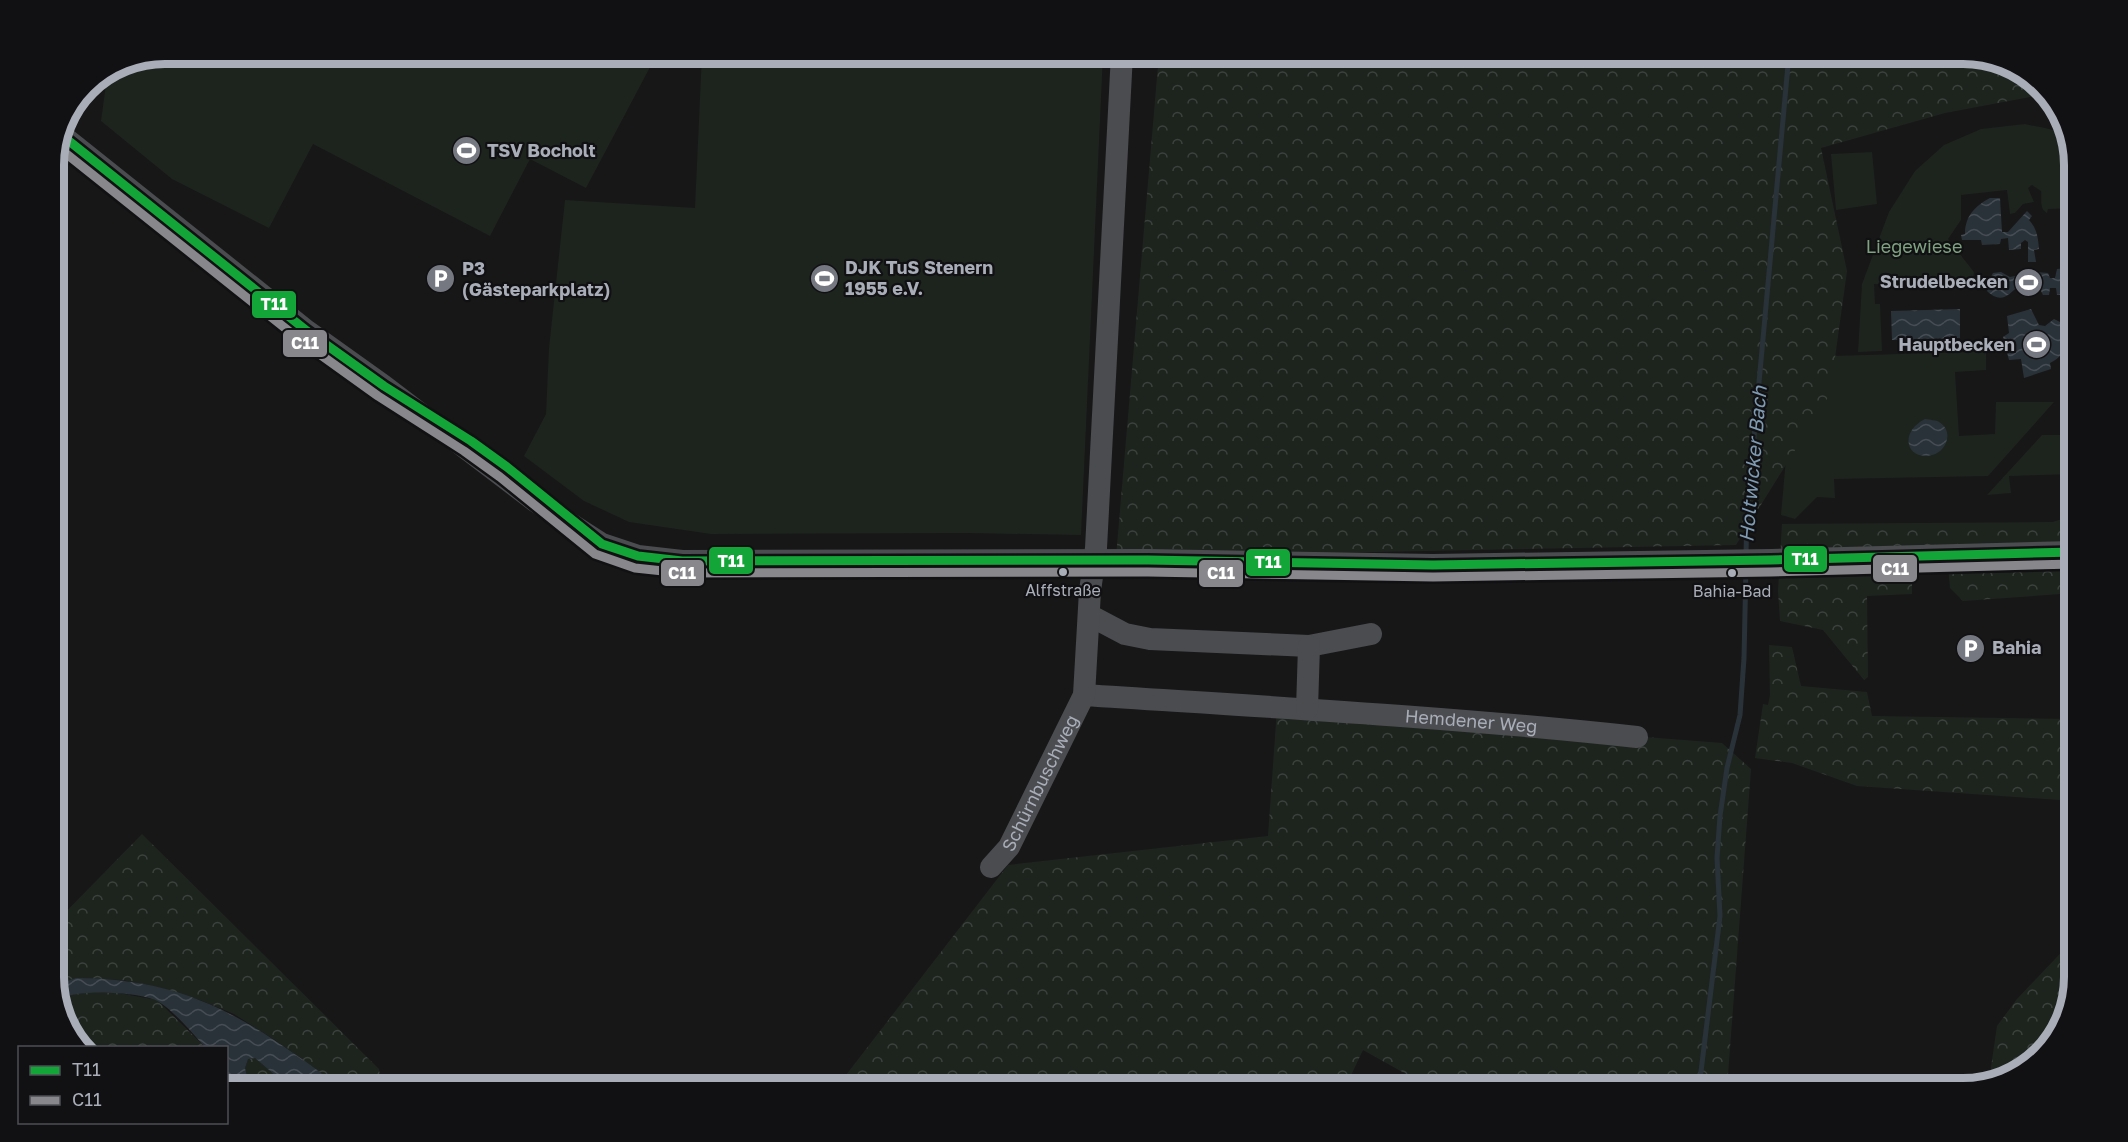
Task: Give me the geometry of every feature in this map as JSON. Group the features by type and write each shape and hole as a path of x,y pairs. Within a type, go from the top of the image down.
{"street":[{"path":"1084,695 1090,591 1097,536 1121,64"},
{"path":"68,140 307,331 384,386 535,501 602,544 638,556 682,561 1094,561 1433,565 1772,560 2063,552"},
{"path":"1089,615 1125,634 1150,639 1309,646 1371,634"},
{"path":"1307,709 1309,646"},
{"name":"Hemdener Weg","path":"1084,695 1307,709 1637,737"},
{"name":"Schürnbuschweg","path":"991,867 1009,847 1084,695"}],"green space":[{"name":"TSV Bocholt","path":"166,64 652,64 586,188 530,159 490,236 313,144 269,228 172,179 101,121 106,85 127,72 146,66"},
{"name":"DJK TuS Stenern 1955 e.V.","path":"702,64 1103,64 1081,535 711,534 629,522 584,501 524,456 546,414 549,348 565,200 695,208"},
{"path":"1158,64 1962,64 1982,66 2007,75 2035,96 1945,113 1821,148 1847,271 1830,394 1736,545 1116,557"},
{"name":"Liegewiese","path":"2025,124 2057,132 2063,159 2063,208 2048,209 2047,213 2044,211 2041,191 2032,185 2028,188 2034,202 2023,204 2015,213 2010,214 2007,190 1961,195 1961,220 1948,239 1974,272 1972,284 1874,284 1875,304 1880,304 1882,351 1858,352 1862,284 1889,212 1915,171 1944,145 1981,129"},
{"path":"1872,152 1877,204 1836,210 1831,154"},
{"path":"1986,347 1986,370 1955,372 1959,436 1995,434 1996,402 2054,402 1988,476 1834,479 1835,498 1817,497 1795,519 1781,515 1795,357 1972,352 1974,348"},
{"path":"2042,435 2063,435 2063,474 2009,476 2011,493 1987,495"},
{"path":"2063,519 2064,594 1963,601 1950,588 1948,565 1912,566 1912,594 1867,596 1868,677 1864,680 1823,630 1780,621 1778,591 1782,524 2053,522"},
{"path":"1769,645 1792,647 1801,686 1867,692 1872,716 2064,719 2064,800 1857,786 1792,763 1755,758 1763,704 1768,705 1770,695"},
{"path":"1277,709 1722,743 1751,769 1728,1078 1413,1078 1363,1050 1350,1078 844,1078 1008,865 1268,836"},
{"path":"142,834 379,1069 380,1078 325,1078 275,1040 234,1014 200,1000 149,985 122,980 76,978 65,982 65,913"},
{"path":"2064,950 2064,976 2060,1002 2043,1038 2024,1057 1990,1073 1997,1026 2017,999"},
{"path":"91,992 118,993 157,1000 204,1046 93,1046 75,1021 66,996"},
{"path":"255,1058 278,1078 248,1078 245,1068 248,1059"}],"water":[{"path":"1990,198 2000,198 2002,232 2008,232 2027,211 2032,216 2029,220 2037,233 2039,249 2034,250 2036,262 2028,262 2028,242 2025,240 2021,243 2021,249 2009,250 2008,238 2001,239 2000,244 1982,245 1981,240 1962,240 1961,235 1965,234 1965,228 1972,212"},
{"name":"Strudelbecken","path":"2063,268 2062,295 2057,295 2056,288 2050,288 2049,295 2043,295 2041,291 2026,291 2026,285 2019,285 2008,295 2000,298 1987,291 1986,286 1993,273 2001,272 2010,277 2020,275 2025,269 2048,273 2050,278 2055,278 2057,269"},
{"path":"1960,309 1960,338 1892,340 1891,311"},
{"name":"Hauptbecken","path":"2031,309 2039,325 2045,326 2054,319 2063,324 2063,351 2050,363 2051,369 2024,378 2021,359 2009,360 2003,337 2009,333 2007,316"},
{"path":"1925,419 1934,420 1944,426 1947,440 1937,453 1923,456 1912,450 1909,438 1911,431"},
{"path":"76,978 134,982 187,995 212,1005 261,1031 327,1078 278,1078 255,1058 248,1059 245,1068 248,1078 228,1078 228,1046 204,1046 171,1011 159,1002 139,996 109,993 66,996 65,982"}],"waterway":[{"name":"Holtwicker Bach","path":"1746,554 1747,514 1788,64"},
{"name":"Holtwicker Bach","path":"1700,1078 1720,916 1717,858 1720,816 1727,768 1740,715 1746,567"}],"transit line":[{"name":"T11","path":"68,140 307,331 384,386 471,441 507,467 602,544 638,556 682,561 1148,560 1433,565 1771,560 2063,552"},
{"name":"C11","path":"66,153 300,340 378,396 500,477 595,554 635,568 682,573 1148,572 1433,577 1771,572 2063,564"}],"place":[{"name":"TSV Bocholt","path":"466,151"},
{"name":"DJK TuS Stenern 1955 e.V.","path":"824,278"},
{"name":"P3 (Gästeparkplatz)","path":"441,279"},
{"name":"Strudelbecken","path":"2029,282"},
{"name":"Hauptbecken","path":"2036,345"},
{"name":"Alffstraße","path":"1063,572"},
{"name":"Bahia-Bad","path":"1732,573"},
{"name":"Bahia","path":"1971,648"}]}
